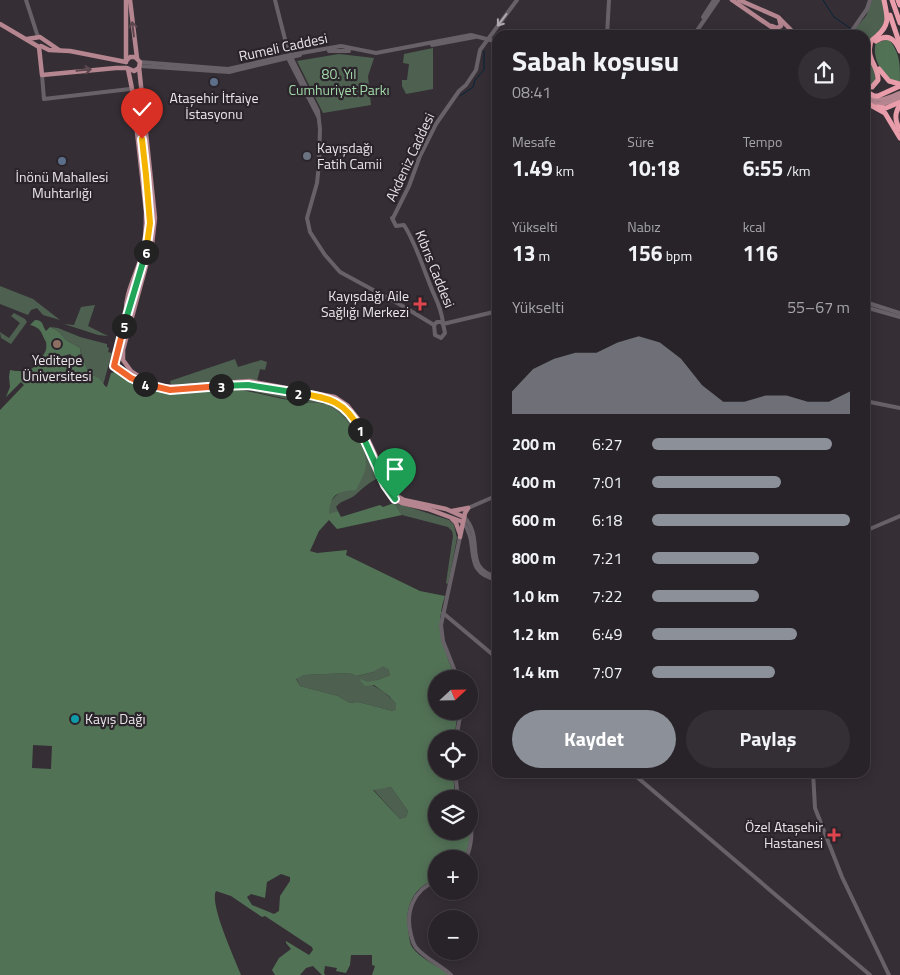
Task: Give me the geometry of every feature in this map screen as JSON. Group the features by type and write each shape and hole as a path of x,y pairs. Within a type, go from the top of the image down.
{"highway":[{"path":"885,0 900,46"},
{"path":"870,46 871,41 887,24 885,0"},
{"path":"892,0 900,23"},
{"path":"898,0 900,5"},
{"path":"900,51 897,44 890,37 878,38 873,45 874,58 882,74 889,81 900,85"},
{"path":"870,57 879,75 878,80 872,87 870,87"},
{"path":"870,94 878,96 900,85"},
{"path":"870,104 885,113 900,138"},
{"path":"870,105 881,108 900,104"},
{"path":"900,104 896,114 900,130"}],"main road":[{"path":"126,0 126,62 135,110 134,119 146,228 143,250 128,300 127,317 114,361 116,368 148,386 170,390 240,384 333,400 346,409 356,422 385,485 396,500 445,515 463,524"},
{"path":"116,368 121,368 124,361 123,350 154,238 154,207 139,63 130,0"},
{"path":"732,0 777,30"},
{"path":"739,0 778,17 792,30"},
{"path":"771,26 777,28 781,26 781,21 778,17"},
{"path":"0,24 49,50 70,51 126,62"},
{"path":"784,30 787,27 792,30"},
{"path":"37,43 44,43 43,40 62,51"},
{"path":"37,43 42,75 102,68 134,71 139,63"},
{"path":"126,62 130,57 139,63"},
{"path":"870,95 877,100 883,100 900,95"},
{"path":"870,103 877,105 890,102 900,95"},
{"path":"135,110 141,113 144,112"},
{"path":"114,361 117,358 124,361 135,376 161,386 177,387 249,381 335,397 346,405 359,420 386,478 397,496 404,500 420,502 452,511 460,512 468,508"},
{"path":"460,537 468,508"},
{"path":"460,512 463,524"},
{"path":"445,515 456,523 463,524"}],"street":[{"path":"26,0 37,43"},
{"path":"275,0 289,56 316,104 320,129 319,164 317,183 307,218 310,232 325,255 340,272 435,324 492,312"},
{"name":"Akdeniz Caddesi","path":"494,30 517,0"},
{"path":"608,30 609,0"},
{"path":"696,30 716,0"},
{"path":"852,30 867,9 870,0"},
{"name":"Akdeniz Caddesi","path":"404,225 396,226 392,218 409,186 420,156 436,124 458,91 466,85 476,70 480,50 492,33"},
{"name":"Rumeli Caddesi","path":"139,63 229,72 289,56 341,50 376,55 471,35 492,41"},
{"path":"42,75 44,99 130,89"},
{"name":"Kıbrıs Caddesi","path":"404,225 410,234 441,309 443,323"},
{"path":"870,304 900,313"},
{"path":"870,308 900,317"},
{"path":"441,309 440,318 435,324 435,335 441,338 445,333 443,323"},
{"path":"870,402 900,408"},
{"path":"468,508 492,498"},
{"path":"870,530 900,516"},
{"path":"463,524 470,533 475,566 482,575 492,577"},
{"path":"463,524 474,532 477,564 484,572 492,575"},
{"path":"454,670 443,641 442,625 460,537"},
{"path":"444,613 492,654"},
{"path":"638,778 870,975"},
{"path":"813,778 815,808 842,877 889,975"},
{"path":"428,886 415,897 410,909 410,929 414,945 420,952 451,975"}],"green space":[{"path":"872,0 883,0 885,20 870,41 870,30 854,30 866,16"},
{"path":"889,39 899,59 900,82 891,79 885,74 879,66 876,57 876,43"},
{"path":"433,48 433,89 406,94 402,86 402,80 407,80 409,64 403,63 404,54"},
{"path":"870,50 877,76 872,86 870,85"},
{"name":"80. Yıl Cumhuriyet Parkı","path":"339,54 374,58 368,76 371,105 323,113 297,61"},
{"path":"0,286 33,299 60,320 43,315 37,308 31,310 28,315 0,304"},
{"path":"95,305 88,326 108,336 98,335 64,324 74,325 81,307"},
{"path":"14,313 27,322 11,344 1,338 0,332 9,338 20,323 11,316"},
{"path":"35,320 40,321 46,331 50,327 58,331 66,340 80,348 81,354 77,358 74,359 70,354 60,357 60,365 84,361 89,373 99,378 107,387 111,373 115,372 143,386 164,392 175,393 242,387 242,390 294,401 325,404 340,413 353,429 363,448 366,465 365,472 356,490 344,491 333,498 329,514 338,511 341,517 380,505 383,507 394,503 402,515 337,529 329,520 319,531 310,551 317,553 347,550 346,555 420,591 445,596 440,618 440,628 444,648 453,670 428,670 428,720 457,720 455,730 428,730 428,780 454,780 454,790 428,790 428,840 470,840 467,850 428,850 428,882 413,898 407,920 410,940 415,951 449,975 372,975 375,966 372,965 372,955 351,955 350,965 346,973 336,971 337,968 325,966 325,975 322,975 313,966 306,968 300,975 275,975 272,970 279,958 291,949 286,941 309,955 313,950 312,947 231,896 216,891 215,898 219,919 241,975 0,975 0,410 24,385 21,382 6,397 10,387 10,370 25,371 33,368 46,350 46,342 41,331 30,325","holes":["383,666 388,669 390,675 372,681 360,680 365,686 374,685 389,696 396,704 396,709 393,711 358,702 350,703 338,696 300,686 296,679 304,675 349,673 357,676 373,672","33,745 52,746 51,769 32,768","391,787 408,811 406,817 400,819 373,790","281,874 290,877 290,881 280,896 279,911 274,914 252,905 247,897 251,894 265,898 267,882"]},
{"path":"50,327 107,344 108,352 112,353 103,385 99,378 89,373 80,348"},
{"path":"235,359 238,367 261,360 267,362 265,370 260,369 257,381 171,385 170,381"},
{"path":"242,387 329,401 338,407 353,424 365,446 378,478 354,496 340,503 336,507 338,511 329,515 329,503 366,465 364,455 350,426 323,403 301,402 242,389"},
{"path":"394,503 449,520 454,525 457,538 448,584 446,583 453,536 452,531 448,527 402,515"},
{"path":"383,665 388,669 390,675 372,682 360,680 384,692 396,704 396,709 393,711 358,702 350,703 338,696 300,686 296,678 304,675 349,673 358,676 373,672"},
{"path":"391,787 408,811 406,817 400,819 373,789"}],"waterway":[{"path":"823,0 834,17 850,28"},
{"path":"460,96 473,87 475,80 484,70 484,51"}],"place":[{"name":"Ataşehir İtfaiye İstasyonu","path":"214,82"},
{"name":"Kayışdağı Fatih Camii","path":"307,156"},
{"name":"İnönü Mahallesi Muhtarlığı","path":"62,161"},
{"name":"Kayışdağı Aile Sağlığı Merkezi","path":"420,304"},
{"name":"Yeditepe Üniversitesi","path":"57,344"},
{"name":"Kayış Dağı","path":"75,719"},
{"name":"Özel Ataşehir Hastanesi","path":"834,835"}],"route":[{"path":"142,139 150,206 150,223 146,252 114,363 115,367 131,378 148,386 170,390 240,384 333,400 346,409 356,422 385,485 395,499"}]}
